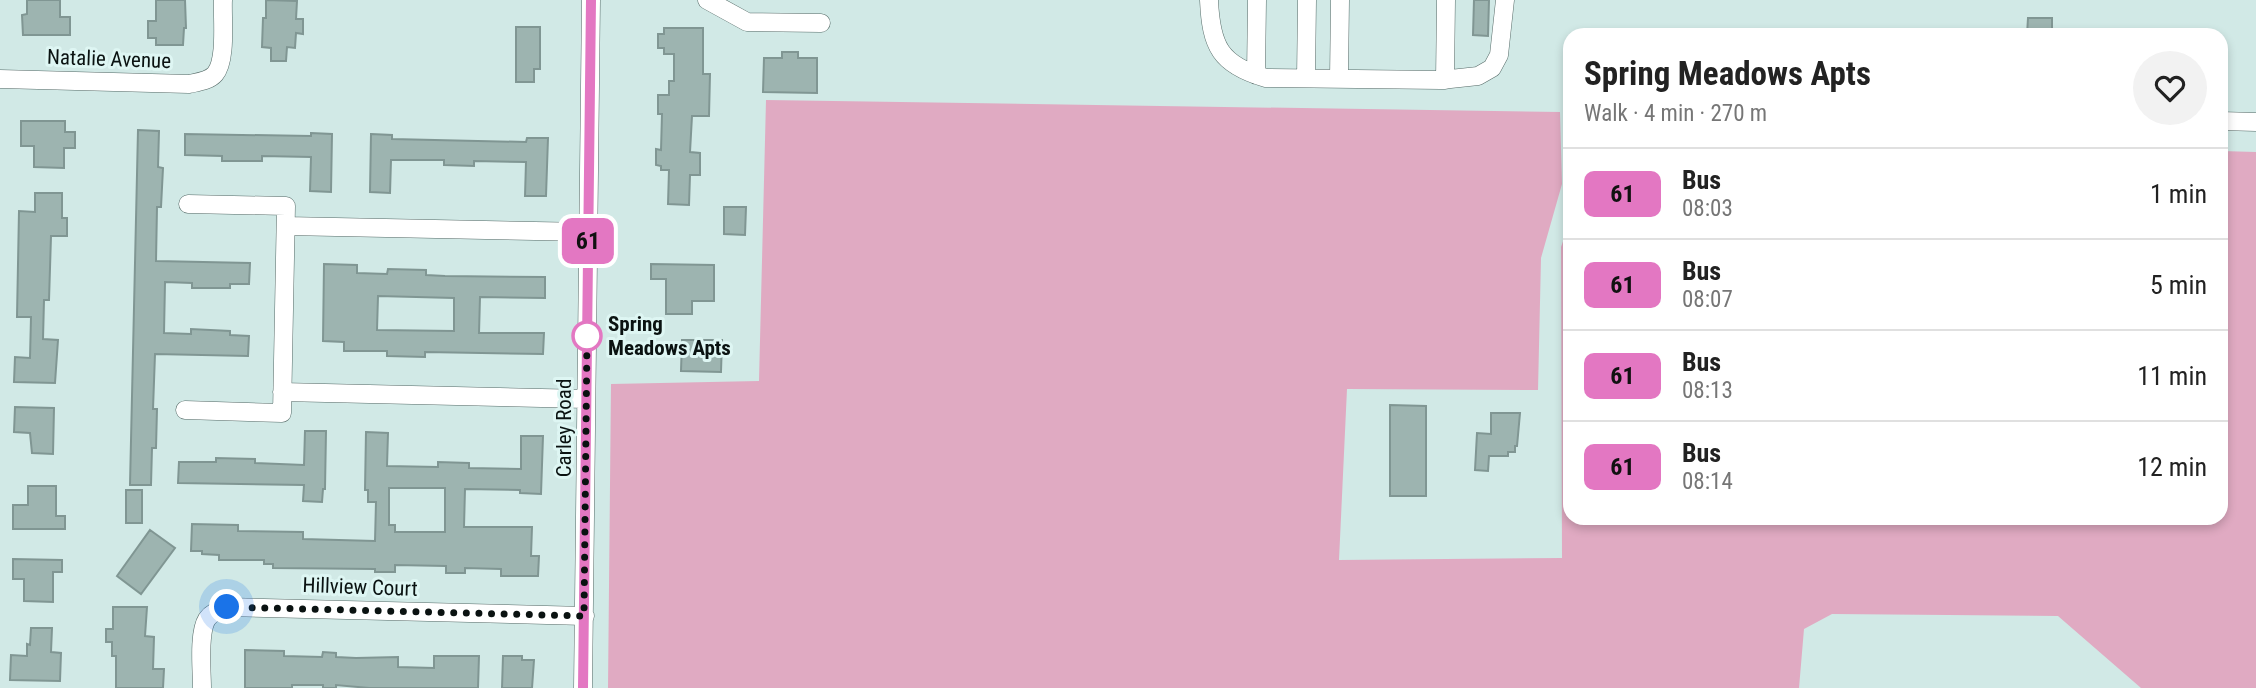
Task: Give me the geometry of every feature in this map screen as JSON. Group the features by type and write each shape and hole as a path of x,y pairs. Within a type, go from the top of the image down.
{"street":[{"name":"Natalie Avenue","path":"0,79 189,84 205,81 215,74 220,64 223,0"},
{"name":"Carley Road","path":"583,688 591,0"},
{"path":"707,0 747,22 821,23"},
{"path":"1209,0 1210,22 1220,52 1231,62 1256,75 1266,78 1445,80 1478,76 1492,68 1499,55 1505,0"},
{"path":"1256,75 1257,0"},
{"path":"1306,78 1307,0"},
{"path":"1339,78 1340,0"},
{"path":"1445,80 1446,0"},
{"path":"2228,121 2256,122"},
{"path":"185,410 282,413 286,226 286,205 188,204"},
{"path":"286,226 588,232"},
{"path":"282,393 586,399"},
{"name":"Hillview Court","path":"202,688 203,629 214,611 227,607 584,616"}],"shaded area":[{"path":"766,100 1560,112 1562,184 1541,258 1538,390 1347,389 1339,560 1562,558 1563,241 1563,525 2228,525 2228,151 2256,152 2256,688 2141,688 2058,616 1832,614 1804,629 1799,688 608,688 611,384 759,381"}],"building":[{"path":"27,0 60,0 60,17 70,17 70,35 23,35 22,15 27,14"},
{"path":"156,0 185,0 186,28 183,45 156,45 156,38 148,38 148,21 156,21"},
{"path":"266,0 297,1 296,19 303,19 303,34 296,33 295,48 287,47 286,61 271,61 271,48 262,47"},
{"path":"1474,0 1489,0 1488,36 1473,35"},
{"path":"2028,18 2052,18 2052,28 2027,28"},
{"path":"516,27 540,27 540,69 534,69 534,82 516,82"},
{"path":"664,28 703,28 703,74 710,74 709,116 692,116 690,152 700,153 700,175 690,175 689,205 668,204 669,170 661,170 661,166 656,165 656,149 661,150 662,114 658,114 658,95 669,95 669,81 674,81 674,54 664,54 664,48 658,48 658,34 664,34"},
{"path":"782,52 798,52 798,58 817,58 817,93 763,92 764,58 782,58"},
{"path":"21,121 65,121 65,132 75,132 75,148 64,148 64,168 34,167 34,146 21,146"},
{"path":"138,130 159,131 158,167 163,168 161,207 157,207 156,261 250,263 249,284 230,284 230,288 192,288 192,283 165,282 164,333 191,334 191,329 230,331 230,335 249,336 248,356 155,354 153,409 157,409 156,448 152,448 151,485 130,485"},
{"path":"311,133 332,134 331,192 310,191 311,157 262,156 262,161 222,161 222,156 185,155 185,134 311,136"},
{"path":"371,134 392,135 392,139 526,142 527,138 548,138 546,196 525,196 526,162 474,161 474,166 444,165 444,160 391,160 390,193 370,192"},
{"path":"35,193 62,193 62,218 67,218 67,236 51,236 49,300 44,300 43,339 58,340 55,383 14,382 15,357 30,358 31,317 17,317 19,211 35,212"},
{"path":"724,207 746,207 745,235 724,234"},
{"path":"324,264 357,265 357,273 387,274 388,269 426,270 426,275 445,276 545,277 545,298 480,297 479,333 544,333 543,354 425,352 425,357 387,356 387,351 344,351 344,342 323,341","holes":["378,296 454,298 454,331 377,330"]},
{"path":"651,264 714,265 714,301 692,301 692,314 666,314 666,279 651,279"},
{"path":"682,340 722,340 721,372 681,371"},
{"path":"1390,405 1426,406 1426,496 1390,496"},
{"path":"15,407 54,408 53,454 32,453 30,433 14,432"},
{"path":"1491,413 1520,413 1517,446 1515,452 1508,452 1508,456 1489,456 1488,471 1475,470 1477,433 1491,434"},
{"path":"305,431 326,431 325,489 322,502 303,501 304,485 178,483 179,462 216,462 216,458 304,465"},
{"path":"366,432 388,433 387,466 438,467 438,462 469,463 469,468 521,469 521,436 543,436 541,494 520,493 520,490 465,489 464,527 532,527 531,556 539,556 538,576 501,576 501,569 465,568 465,573 446,573 446,566 395,565 395,572 375,572 375,569 273,568 273,564 264,564 264,560 219,560 219,555 191,551 192,524 238,525 238,531 303,532 303,539 375,541 376,502 368,502 368,490 365,490","holes":["389,488 445,488 445,532 395,532 395,525 389,525"]},
{"path":"28,486 56,486 56,516 65,516 65,529 13,529 13,505 28,505"},
{"path":"126,490 142,490 142,523 126,523"},
{"path":"150,530 175,548 141,594 117,576"},
{"path":"13,559 62,560 62,572 53,572 53,602 24,601 24,579 13,579"},
{"path":"113,607 147,607 145,636 154,637 153,669 164,669 163,688 116,688 116,656 112,656 112,642 106,642 106,629 113,629"},
{"path":"31,628 52,628 51,652 61,653 60,681 10,680 11,655 27,656"},
{"path":"245,650 284,651 284,656 322,657 323,652 336,653 336,657 398,657 398,667 434,668 434,656 479,656 478,688 369,688 336,685 336,688 323,688 323,685 292,685 292,688 245,688"},
{"path":"503,656 522,656 522,660 534,660 532,688 502,688"}],"bus line":[{"name":"61","path":"583,688 591,0"}],"place":[{"name":"Spring Meadows Apts","path":"587,336"}],"route":[{"path":"227,607 584,616 587,336"}]}
